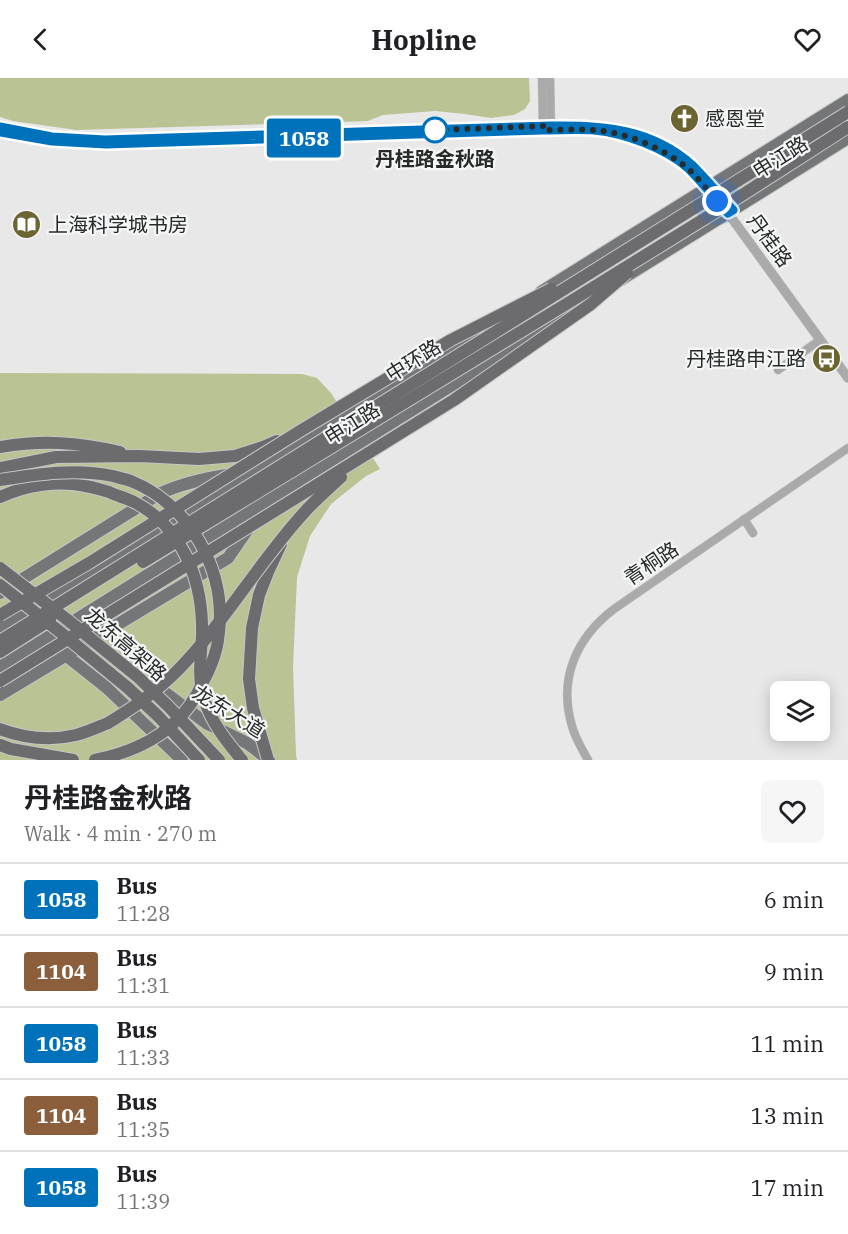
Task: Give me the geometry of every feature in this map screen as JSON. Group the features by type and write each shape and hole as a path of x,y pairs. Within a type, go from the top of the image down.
{"highway":[{"name":"中环路","path":"0,641 848,112"},
{"name":"中环路","path":"0,652 129,570 653,250 726,211 848,127"},
{"path":"0,681 454,400 582,310 653,250"},
{"path":"0,615 89,563 451,340 613,258"},
{"path":"0,468 56,457 139,456 199,459 235,456 300,431"},
{"path":"0,447 54,442 90,445 139,456"},
{"path":"0,729 12,734 42,738 76,735 108,723 150,695 183,664 222,619 302,515 319,497 370,453"},
{"path":"0,480 66,471 99,473 130,480 153,492 177,512 198,538 217,584 220,620 217,648 209,671 196,696 177,721 163,732 140,746 118,755 95,760"},
{"path":"0,497 32,486 84,485 135,503 160,520 178,541 192,569 199,596 202,626 200,679 208,712 242,760"},
{"path":"268,760 253,708 249,679 250,652 259,595 286,534"},
{"name":"龙东高架路","path":"0,568 138,677 219,760"},
{"name":"龙东高架路","path":"0,585 128,688 199,760"},
{"path":"0,745 73,760"}],"main road":[{"name":"申江路","path":"0,628 848,100"},
{"name":"申江路","path":"0,667 726,211 848,138"},
{"path":"0,593 175,486 211,477 254,471"},
{"path":"0,695 228,558 257,515 271,499 292,484"},
{"name":"龙东大道","path":"0,561 169,697 206,723 247,743 268,760"},
{"path":"0,604 107,688 182,760"}],"street":[{"path":"542,78 547,128"},
{"path":"547,128 550,78"},
{"name":"丹桂路","path":"0,132 52,141 106,144 596,126 626,131 660,145 688,163 726,211 848,378"},
{"name":"丹桂路","path":"0,127 52,137 105,140 547,128"},
{"name":"丹桂路","path":"726,211 848,368"},
{"path":"778,370 820,340"},
{"name":"青桐路","path":"588,760 572,727 568,701 570,671 574,659 594,626 614,609 848,448"},
{"path":"744,519 753,533"}],"green space":[{"path":"0,78 529,78 530,101 525,109 514,115 491,118 435,111 383,115 368,121 76,130 0,117"},
{"path":"0,373 302,374 317,378 331,393 380,469 366,476 331,504 310,536 297,577 293,667 297,760 0,760"}],"bus line":[{"name":"1058","path":"0,127 52,137 105,140 596,126 626,131 644,137 675,153 693,166 733,210 728,213 689,169 658,149 610,132 596,130 106,144 52,141 0,132"}],"place":[{"name":"感恩堂","path":"684,118"},
{"name":"丹桂路金秋路","path":"435,130"},
{"name":"上海科学城书房","path":"27,224"},
{"name":"丹桂路申江路","path":"827,358"}],"route":[{"path":"435,130 543,126 543,130 610,132 658,149 685,166 717,201"}]}
